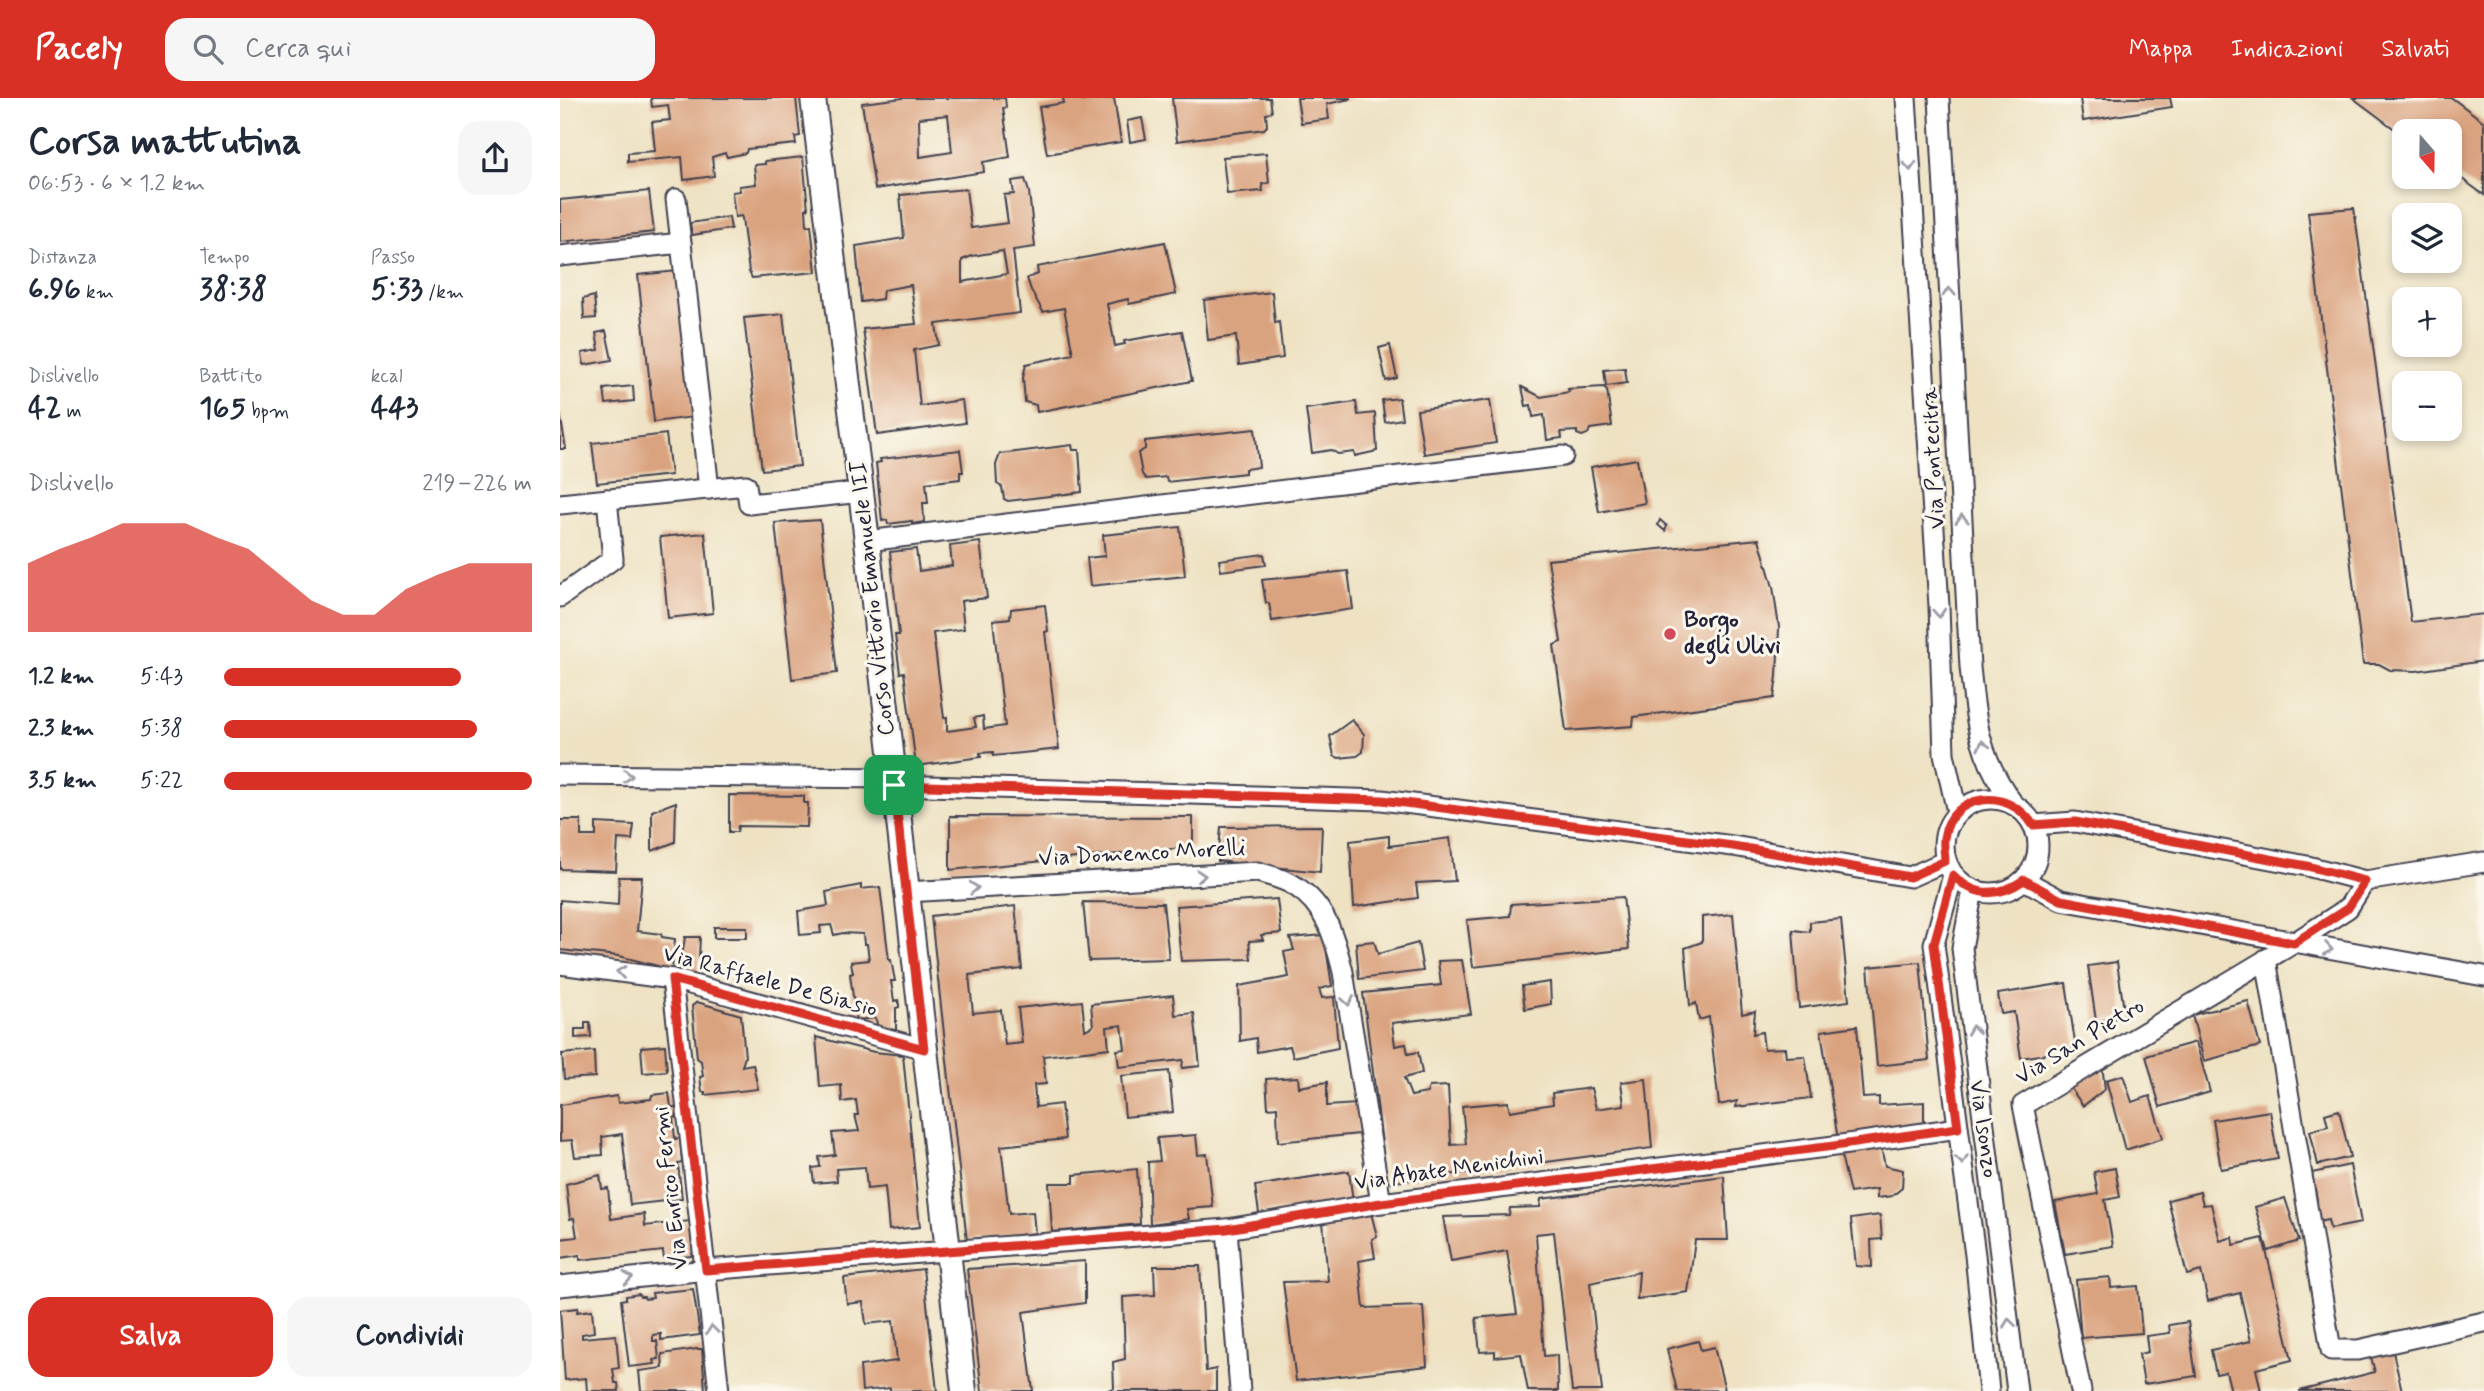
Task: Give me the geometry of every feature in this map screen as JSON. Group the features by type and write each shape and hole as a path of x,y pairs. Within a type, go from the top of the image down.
{"street":[{"name":"Corso Vittorio Emanuele III","path":"813,98 862,492 964,1391"},
{"name":"Via Pontecitra","path":"1906,98 1939,606 1944,754 1957,813"},
{"name":"Via Pontecitra","path":"1939,98 1970,667 1975,713 1984,754 1996,781 2014,805"},
{"path":"677,199 709,489"},
{"path":"560,256 681,243"},
{"path":"867,541 1563,456"},
{"path":"560,504 746,485 749,504 862,492"},
{"path":"560,597 613,559 607,499"},
{"path":"560,775 894,781 1382,800 1733,846 1910,877 1949,868"},
{"path":"1986,799 2003,800 2014,805 2027,815 2033,825 2038,841 2035,863 2024,880 2010,889 1985,893 1973,890 1949,868 1943,840 1948,826 1957,813 1974,802 1986,799"},
{"path":"2033,825 2075,822 2307,866 2365,881 2484,862"},
{"name":"Via Isonzo","path":"1949,868 1934,944 1975,1255 1989,1391"},
{"name":"Via Domenco Morelli","path":"906,892 1258,872 1294,885 1316,903 1334,935 1343,972 1381,1203"},
{"path":"2024,880 2061,900 2484,976"},
{"name":"Via San Pietro","path":"2081,1391 2023,1105 2348,908 2365,881"},
{"name":"Via Isonzo","path":"1973,890 1962,947 2017,1391"},
{"path":"2266,959 2331,1350 2358,1350 2484,1322"},
{"name":"Via Raffaele De Biasio","path":"560,964 672,979 924,1049"},
{"name":"Via Enrico Fermi","path":"672,979 719,1391"},
{"name":"Via Abate Menichini","path":"560,1286 706,1270 1227,1229 1381,1203 1958,1128"},
{"path":"1227,1229 1240,1391"}],"building":[{"path":"651,98 796,98 800,136 795,137 796,144 747,149 746,153 727,157 725,153 712,157 714,176 684,180 682,157 628,162 628,153 655,151 652,122 670,120 668,105 652,107"},
{"path":"903,98 1005,98 1006,107 1003,108 1010,157 983,162 984,172 875,189 862,103","holes":["948,115 952,152 920,157 919,118"]},
{"path":"1063,98 1114,98 1121,142 1047,154 1039,107 1064,103"},
{"path":"1172,98 1270,98 1272,112 1266,114 1267,126 1264,129 1177,141"},
{"path":"1297,98 1350,99 1327,104 1329,119 1301,123"},
{"path":"2080,98 2170,98 2172,107 2083,121"},
{"path":"2353,98 2452,98 2484,122 2484,195 2462,179 2462,119 2392,119 2392,127"},
{"path":"1142,118 1146,139 1130,142 1127,121"},
{"path":"1266,153 1269,183 1262,184 1263,191 1227,194 1223,157"},
{"path":"803,157 807,226 811,225 816,272 752,278 742,218 735,217 732,192 740,191 739,186 756,184 754,165 765,164 765,161"},
{"path":"1025,179 1035,247 1013,250 1020,313 936,324 939,345 914,350 920,406 962,400 965,423 877,435 863,329 916,324 911,285 883,290 882,299 861,302 856,246 904,238 900,195 966,189 971,228 1008,223 1004,195 1014,194 1012,181","holes":["1003,251 1007,274 962,282 962,260"]},
{"path":"649,191 654,232 560,242 560,200"},
{"path":"2354,208 2411,622 2484,614 2484,661 2416,671 2390,670 2379,664 2363,664 2308,212"},
{"path":"729,217 731,229 692,235 690,223"},
{"path":"1165,242 1176,294 1129,304 1128,299 1107,304 1115,346 1125,344 1124,341 1182,331 1192,381 1037,412 1036,405 1025,402 1023,378 1026,364 1073,354 1064,308 1043,312 1027,278 1038,274 1037,267"},
{"path":"678,271 694,417 654,422 638,275"},
{"path":"1272,292 1275,323 1279,322 1283,358 1239,365 1236,336 1208,340 1204,300"},
{"path":"594,296 596,318 584,319 583,299"},
{"path":"783,314 800,466 762,470 744,318"},
{"path":"606,331 612,360 584,365 582,353 599,350 596,333"},
{"path":"1390,345 1397,378 1386,381 1379,348"},
{"path":"1625,368 1627,383 1606,386 1604,370"},
{"path":"633,386 634,401 606,404 604,389"},
{"path":"1522,387 1541,397 1569,392 1568,389 1604,387 1607,390 1612,426 1590,429 1588,434 1582,436 1577,434 1577,431 1561,432 1562,438 1547,440 1544,415 1533,417 1531,405 1526,406"},
{"path":"1399,398 1402,419 1385,422 1382,400"},
{"path":"1490,400 1496,443 1424,454 1417,410"},
{"path":"1356,402 1358,415 1375,413 1377,451 1355,456 1354,452 1338,454 1331,450 1312,453 1306,409"},
{"path":"560,413 566,449 560,449"},
{"path":"1255,429 1259,467 1245,469 1245,473 1167,482 1166,477 1146,479 1142,474 1138,453 1145,449 1145,441"},
{"path":"666,434 671,475 597,483 592,443"},
{"path":"1072,445 1073,450 1079,450 1082,492 1008,501 1004,499 1002,487 997,484 996,465 1000,454"},
{"path":"960,450 963,472 960,472 960,479 926,483 928,503 923,503 924,522 888,524 887,520 882,521 876,463 881,462 880,459"},
{"path":"1637,459 1645,503 1599,512 1591,467"},
{"path":"820,520 837,673 792,679 775,523"},
{"path":"1660,520 1667,526 1665,531 1658,525"},
{"path":"1180,527 1185,576 1090,586 1087,558 1105,556 1103,535"},
{"path":"705,533 713,613 668,618 660,537"},
{"name":"Borgo degli Ulivi","path":"1759,539 1773,587 1779,627 1774,698 1634,717 1633,726 1566,731 1554,645 1561,642 1548,560"},
{"path":"980,542 987,598 961,601 964,629 933,633 947,731 976,727 974,718 983,716 984,729 1005,726 993,620 1010,618 1011,609 1045,605 1048,631 1045,632 1059,749 993,756 993,752 980,753 981,757 916,766 904,672 900,673 895,635 899,635 890,552 916,549 919,571 952,566 950,546"},
{"path":"1264,554 1266,565 1221,571 1219,560"},
{"path":"1348,571 1353,609 1272,621 1262,580"},
{"path":"1352,720 1364,734 1363,752 1357,756 1334,756 1330,736"},
{"path":"729,795 804,796 804,803 808,803 807,827 738,826 737,832 729,832"},
{"path":"676,802 675,842 652,851 652,811"},
{"path":"950,816 1193,817 1193,847 950,870"},
{"path":"560,820 581,820 581,836 596,836 596,823 634,825 632,840 618,839 616,871 560,869"},
{"path":"1322,826 1320,872 1218,861 1221,827"},
{"path":"1389,836 1389,846 1450,838 1455,881 1416,883 1418,898 1354,907 1350,841"},
{"path":"619,877 642,877 637,931 675,939 672,969 658,971 658,966 619,956 560,950 560,900 618,905"},
{"path":"861,885 861,889 880,887 889,960 895,981 891,981 894,1001 899,1000 899,1007 896,1008 896,1030 878,1032 876,1018 856,1020 850,974 853,973 851,962 869,960 863,934 834,935 831,925 820,926 821,933 800,935 798,911 828,906 826,892"},
{"path":"1623,897 1629,949 1473,967 1467,920 1510,916 1511,904"},
{"path":"1277,899 1281,933 1261,935 1263,940 1249,941 1251,959 1181,961 1176,906"},
{"path":"1083,902 1163,903 1169,959 1089,961"},
{"path":"1015,906 1022,969 969,975 973,1013 1001,1010 1005,1045 1022,1043 1018,1008 1082,1001 1085,1030 1093,1026 1091,1004 1173,995 1175,1015 1194,1013 1200,1066 1182,1068 1183,1060 1119,1067 1117,1050 1125,1049 1122,1025 1107,1027 1109,1048 1043,1056 1046,1084 1034,1085 1036,1107 1061,1104 1065,1139 1001,1146 1009,1214 1033,1212 1035,1233 967,1241 931,916"},
{"path":"1733,914 1742,1014 1755,1011 1753,1034 1762,1032 1764,1049 1785,1048 1786,1057 1805,1056 1811,1098 1736,1107 1737,1101 1719,1105 1709,1017 1699,1020 1696,1003 1690,1006 1685,948 1702,942 1702,917"},
{"path":"1841,919 1849,1001 1799,1008 1793,930 1810,932 1810,922"},
{"path":"714,927 747,927 747,938 714,938"},
{"path":"1324,935 1332,986 1319,989 1322,998 1334,997 1338,1048 1293,1057 1290,1046 1257,1052 1256,1038 1240,1041 1239,986 1289,977 1284,952 1294,950 1290,938"},
{"path":"685,937 700,937 698,978 682,974 683,969 680,968"},
{"path":"1374,941 1378,954 1418,943 1423,971 1359,979 1356,943"},
{"path":"1462,960 1471,1014 1392,1023 1395,1046 1406,1044 1408,1054 1418,1052 1422,1073 1404,1078 1411,1096 1427,1093 1429,1087 1448,1086 1451,1145 1466,1144 1462,1106 1508,1102 1510,1111 1553,1104 1552,1093 1591,1088 1596,1109 1624,1105 1621,1082 1646,1079 1652,1148 1387,1183 1363,993 1441,985 1438,961"},
{"path":"1920,962 1929,1060 1877,1066 1868,967"},
{"path":"2117,962 2125,1017 2096,1021 2088,966"},
{"path":"1550,982 1551,1004 1525,1009 1522,986"},
{"path":"2066,983 2076,1049 2021,1058 2014,1012 2001,1014 1998,994"},
{"path":"2248,1001 2260,1046 2204,1061 2192,1015"},
{"path":"697,1002 741,1015 745,1057 742,1066 753,1064 758,1089 705,1095 705,1092 702,1092 700,1077 703,1076 701,1061 697,1058 692,1006"},
{"path":"585,1022 590,1022 591,1037 575,1038 575,1029 585,1029"},
{"path":"1857,1026 1863,1098 1879,1097 1879,1105 1924,1102 1924,1127 1838,1140 1821,1031"},
{"path":"816,1037 874,1052 903,1055 920,1227 889,1230 885,1187 867,1189 865,1167 836,1169 837,1181 814,1183 812,1168 820,1167 819,1157 835,1155 832,1133 859,1131 855,1115 858,1115 856,1100 842,1102 841,1085 820,1087"},
{"path":"2196,1042 2210,1092 2160,1107 2146,1056"},
{"path":"665,1045 667,1071 643,1073 641,1047"},
{"path":"594,1051 595,1077 564,1079 562,1054"},
{"path":"2102,1065 2105,1089 2083,1106 2070,1087"},
{"path":"1169,1071 1173,1112 1125,1117 1121,1076"},
{"path":"2123,1075 2132,1102 2150,1096 2163,1138 2125,1150 2106,1080"},
{"path":"1298,1077 1299,1087 1327,1082 1327,1106 1357,1104 1359,1134 1278,1142 1277,1107 1268,1108 1266,1079"},
{"path":"669,1093 671,1107 676,1107 677,1117 673,1118 675,1139 680,1138 682,1163 678,1164 682,1199 630,1205 622,1134 602,1137 603,1155 575,1157 572,1140 560,1141 560,1105 617,1096 618,1103 651,1099 652,1095"},
{"path":"2339,1110 2350,1157 2318,1165 2310,1131 2328,1126 2325,1114"},
{"path":"2270,1111 2278,1159 2221,1169 2213,1120"},
{"path":"1196,1135 1198,1155 1207,1154 1213,1207 1187,1209 1189,1219 1150,1224 1148,1162 1160,1161 1157,1138"},
{"path":"1881,1147 1885,1166 1903,1170 1902,1188 1892,1196 1877,1198 1877,1189 1850,1193 1840,1151"},
{"path":"2350,1165 2361,1223 2330,1229 2328,1220 2312,1223 2308,1202 2317,1200 2312,1173"},
{"path":"2115,1168 2120,1197 2105,1200 2113,1246 2065,1254 2055,1202 2098,1194 2094,1172"},
{"path":"1137,1169 1140,1224 1052,1232 1049,1183 1074,1183 1074,1175"},
{"path":"1349,1171 1353,1202 1259,1213 1255,1186"},
{"path":"600,1175 602,1189 608,1188 611,1219 644,1214 645,1226 690,1221 691,1256 664,1259 663,1251 580,1260 580,1255 560,1258 560,1239 577,1237 574,1218 570,1219 566,1184"},
{"path":"1724,1176 1728,1240 1695,1240 1688,1292 1637,1299 1639,1272 1590,1283 1602,1391 1572,1391 1554,1232 1536,1234 1544,1356 1557,1355 1558,1391 1528,1391 1521,1354 1495,1357 1495,1351 1480,1352 1476,1318 1517,1314 1507,1251 1451,1261 1443,1217 1509,1215 1510,1208 1540,1207 1541,1199"},
{"path":"2200,1192 2203,1205 2211,1204 2220,1241 2233,1237 2234,1245 2263,1238 2292,1360 2256,1369 2261,1391 2231,1391 2226,1372 2216,1374 2211,1350 2251,1341 2240,1293 2208,1301 2201,1271 2187,1275 2168,1200"},
{"path":"2285,1198 2299,1241 2268,1251 2255,1207"},
{"path":"1371,1213 1377,1236 1372,1239 1375,1258 1359,1261 1364,1308 1423,1306 1427,1366 1296,1381 1283,1282 1328,1281 1323,1221"},
{"path":"1880,1215 1882,1239 1871,1240 1872,1267 1856,1266 1851,1219"},
{"path":"1085,1261 1085,1303 1023,1312 1033,1391 982,1391 967,1269"},
{"path":"1154,1266 1200,1266 1206,1371 1216,1369 1216,1391 1105,1391 1114,1388 1113,1362 1125,1359 1123,1297 1155,1295"},
{"path":"923,1269 937,1391 890,1391 890,1388 862,1391 860,1366 897,1361 893,1321 866,1324 863,1302 847,1304 844,1278"},
{"path":"2110,1277 2111,1288 2138,1286 2142,1333 2081,1338 2076,1280"},
{"path":"693,1289 700,1335 661,1340 661,1334 653,1335 653,1341 657,1341 659,1359 654,1360 655,1364 629,1367 621,1300 626,1299 626,1296 639,1294 645,1299 653,1298 652,1293"},
{"path":"578,1308 577,1312 592,1310 594,1332 582,1334 582,1338 616,1335 619,1368 613,1369 619,1391 587,1391 586,1378 565,1380 560,1310"},
{"path":"2188,1322 2196,1376 2144,1384 2139,1354 2148,1352 2146,1336 2170,1333 2169,1325"},
{"path":"1698,1341 1701,1350 1714,1347 1725,1390 1677,1391 1667,1349"},
{"path":"702,1349 705,1391 641,1391 639,1371 663,1368 662,1354"},
{"path":"2393,1352 2402,1391 2299,1391 2375,1372 2371,1357"}],"place":[{"name":"Borgo degli Ulivi","path":"1670,634"}],"route":[{"path":"894,785 1382,800 1733,846 1910,877 1945,861 1943,840 1957,813 1974,802 1986,799 2003,800 2027,815 2033,825 2075,822 2307,866 2365,881 2348,908 2294,943 2061,900 2024,880 2001,892 1985,893 1973,890 1953,875 1934,944 1958,1128 1381,1203 1227,1229 706,1270 672,979 924,1049 894,785"}]}
